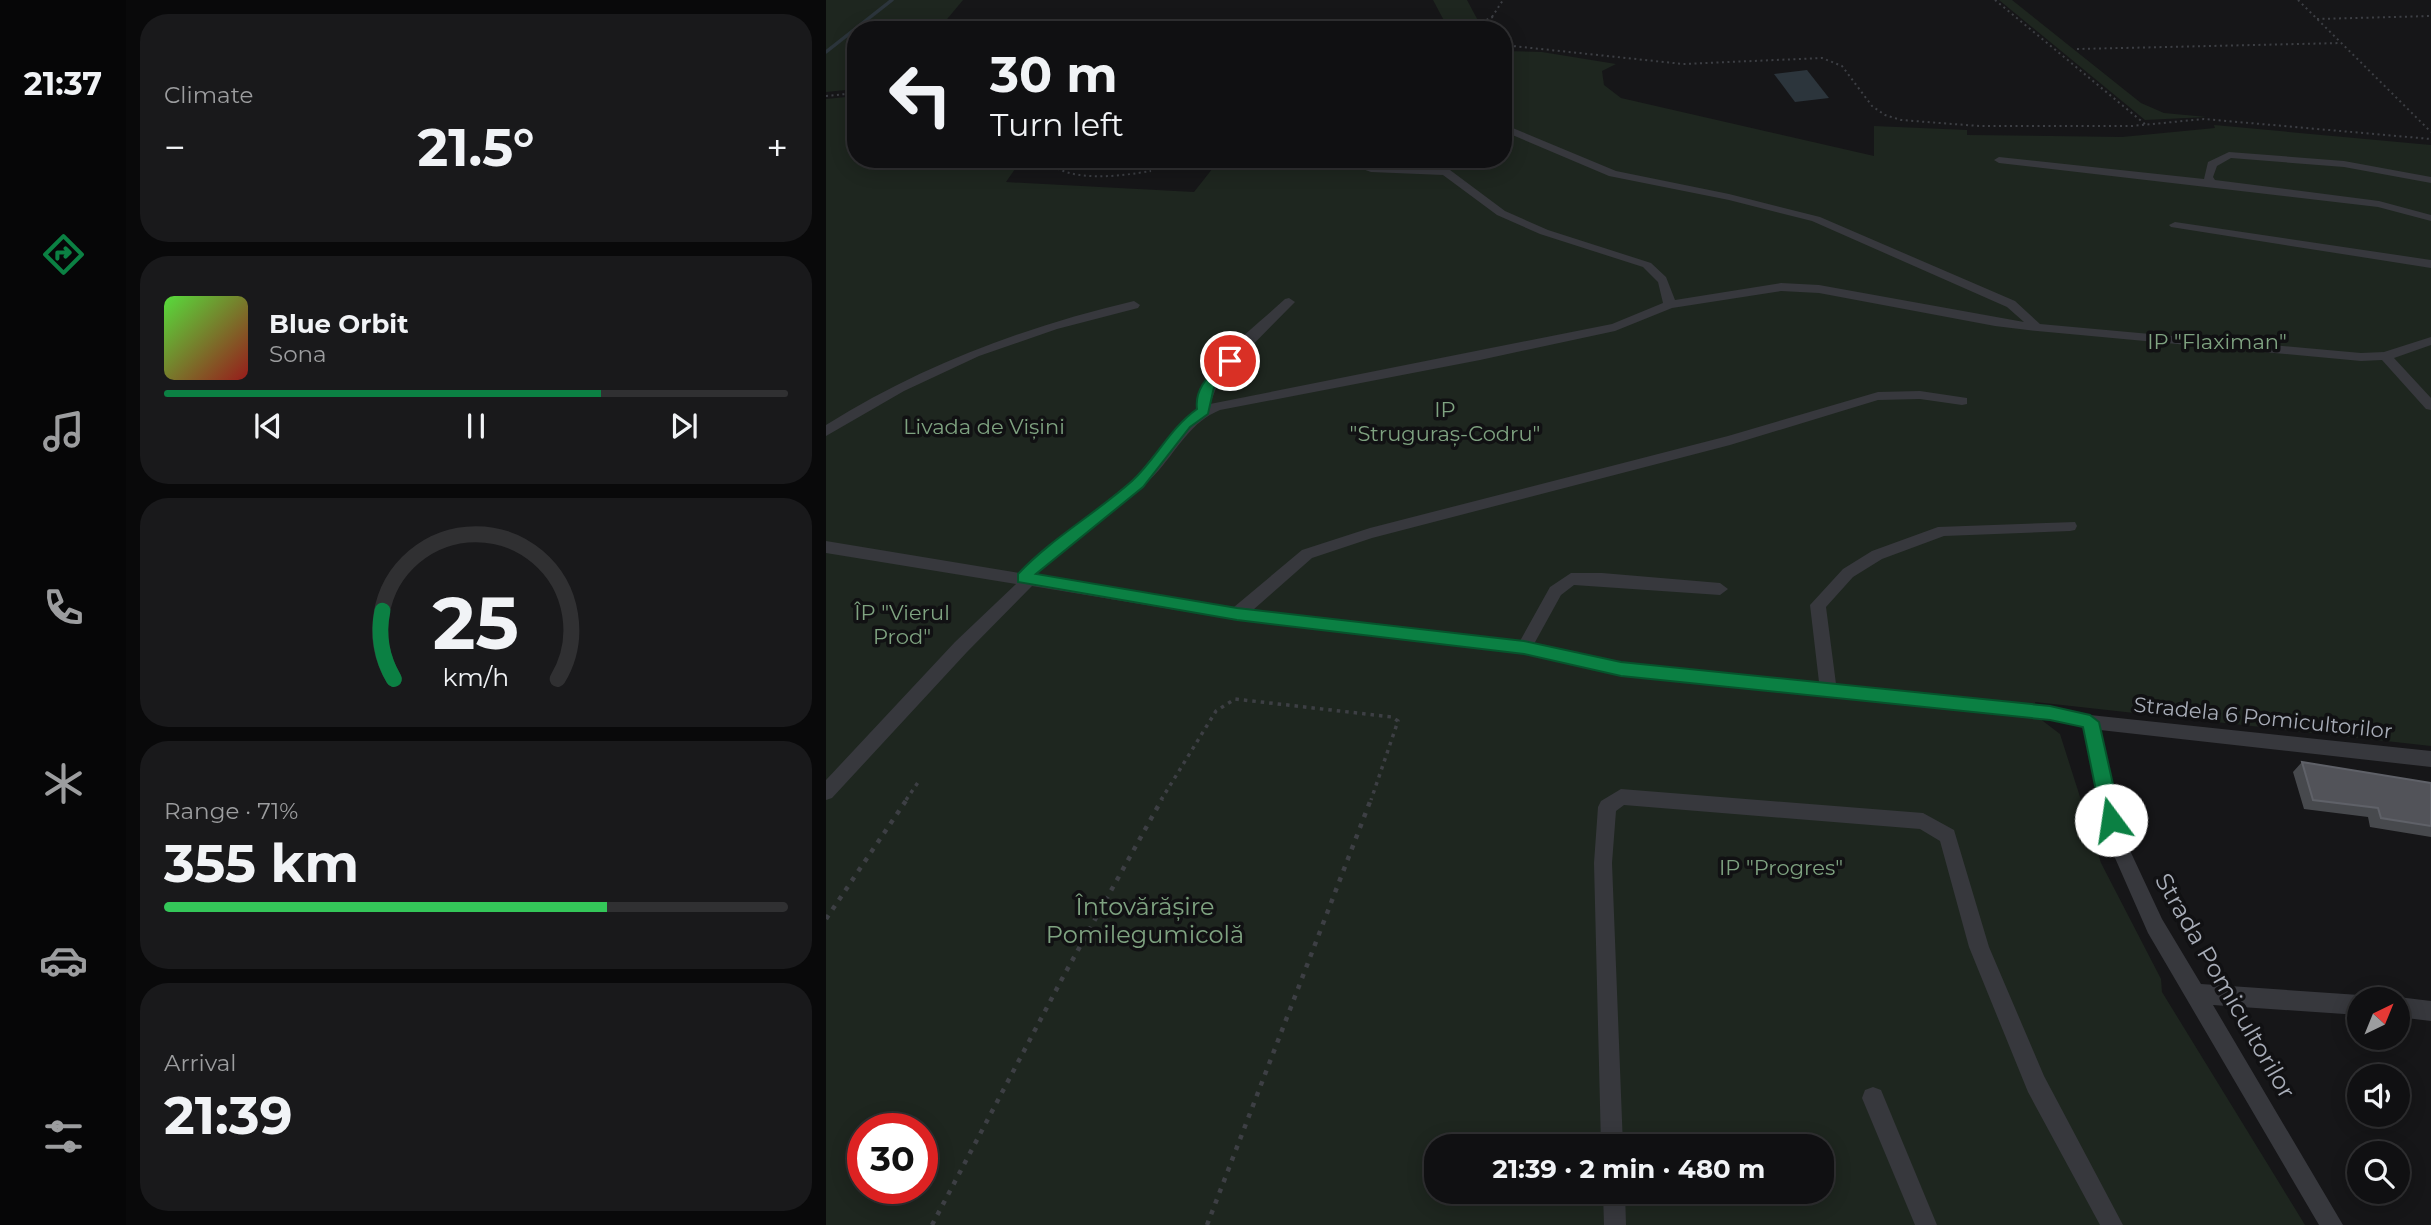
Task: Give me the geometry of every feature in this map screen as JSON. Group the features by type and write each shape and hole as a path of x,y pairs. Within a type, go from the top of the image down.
{"street":[{"path":"1512,131 1602,170 1816,219 1999,298 2015,307 2037,327"},
{"path":"2211,182 2208,177 2212,164 2220,157 2229,155 2344,164 2431,180"},
{"path":"1999,160 2211,182 2379,204 2431,218"},
{"path":"1369,168 1449,173 1501,213 1544,232 1653,268 1669,295 1669,305"},
{"path":"2175,225 2431,264"},
{"path":"826,792 1026,579 1039,561 1138,484 1186,424 1203,410 1615,327 1669,305 1795,287 1995,323 2190,339 2308,355 2385,356 2431,341"},
{"path":"1203,410 1202,400 1211,381 1289,302"},
{"path":"826,431 933,371 1004,341 1071,318 1134,304"},
{"path":"2385,356 2431,407"},
{"path":"1237,614 1307,554 1370,533 1730,440 1878,396 1920,395 1962,401"},
{"path":"1828,689 1818,605 1848,573 1877,555 1943,531 2070,526"},
{"name":"Stradela 6 Pomicultorilor","path":"826,547 1237,614 1524,648 1621,669 2050,713 2090,722 2431,759"},
{"path":"1524,648 1555,591 1572,579 1720,589"},
{"name":"Strada Pomicultorilor","path":"2090,722 2117,842 2155,926 2332,1225"},
{"path":"1612,1134 1603,863 1607,807 1621,797 1923,821 1948,836 1979,947 2036,1084 2112,1225"},
{"path":"2195,993 2347,1003"},
{"path":"2410,1009 2431,1012"},
{"path":"1872,1098 1926,1225"},
{"path":"1614,1204 1615,1225"}],"path":[{"path":"1484,21 1492,17 1503,0"},
{"path":"1995,0 2145,124"},
{"path":"2298,0 2431,132"},
{"path":"2317,19 2431,16"},
{"path":"1492,17 1493,21"},
{"path":"2077,49 2341,43"},
{"path":"1512,47 1669,64 1822,58 1842,66 1871,106 1901,120 1979,126 2145,124 2204,119 2431,139"},
{"path":"826,96 847,94"},
{"path":"1050,168 1099,175 1151,171"},
{"path":"932,1225 1076,953 1178,770 1216,711 1235,699 1392,717 1398,722 1395,734 1331,911 1207,1225"},
{"path":"826,919 919,781"}],"green space":[{"path":"826,0 963,0 946,21 847,21 847,90 826,92"},
{"path":"1433,0 1467,0 1478,21 1444,21"},
{"path":"1999,0 2012,0 2141,103 2164,113 2207,117 2145,120"},
{"path":"1512,51 1542,52 1616,64 1602,71 1604,85 1621,98 1874,156 1874,126 1967,130 1967,135 2122,137 2215,128 2214,125 2431,145 2431,746 2035,702 2039,718 2060,734 2101,863 2161,979 2162,992 2305,1225 826,1225 826,99 847,97 847,168 1016,168 1006,182 1194,192 1213,168 1512,168"}],"shaded area":[{"path":"1807,70 1829,98 1795,102 1774,74"}],"building":[{"path":"2302,762 2431,783 2431,826 2381,818 2378,808 2313,800"}],"waterway":[{"path":"865,21 892,0"},
{"path":"826,52 847,35"}],"route":[{"path":"1230,361 1208,385 1202,400 1203,410 1190,419 1138,484 1039,561 1023,578 1237,614 1524,648 1621,669 2050,713 2090,722 2111,820"}],"park label":[{"name":"IP \"Flaximan\"","path":"2217,342"},
{"name":"IP \"Struguraș-Codru\"","path":"1445,422"},
{"name":"Livada de Vișini","path":"984,427"},
{"name":"ÎP \"Vierul Prod\"","path":"902,625"},
{"name":"IP \"Progres\"","path":"1781,868"},
{"name":"Întovărășire Pomilegumicolă","path":"1145,921"}]}
